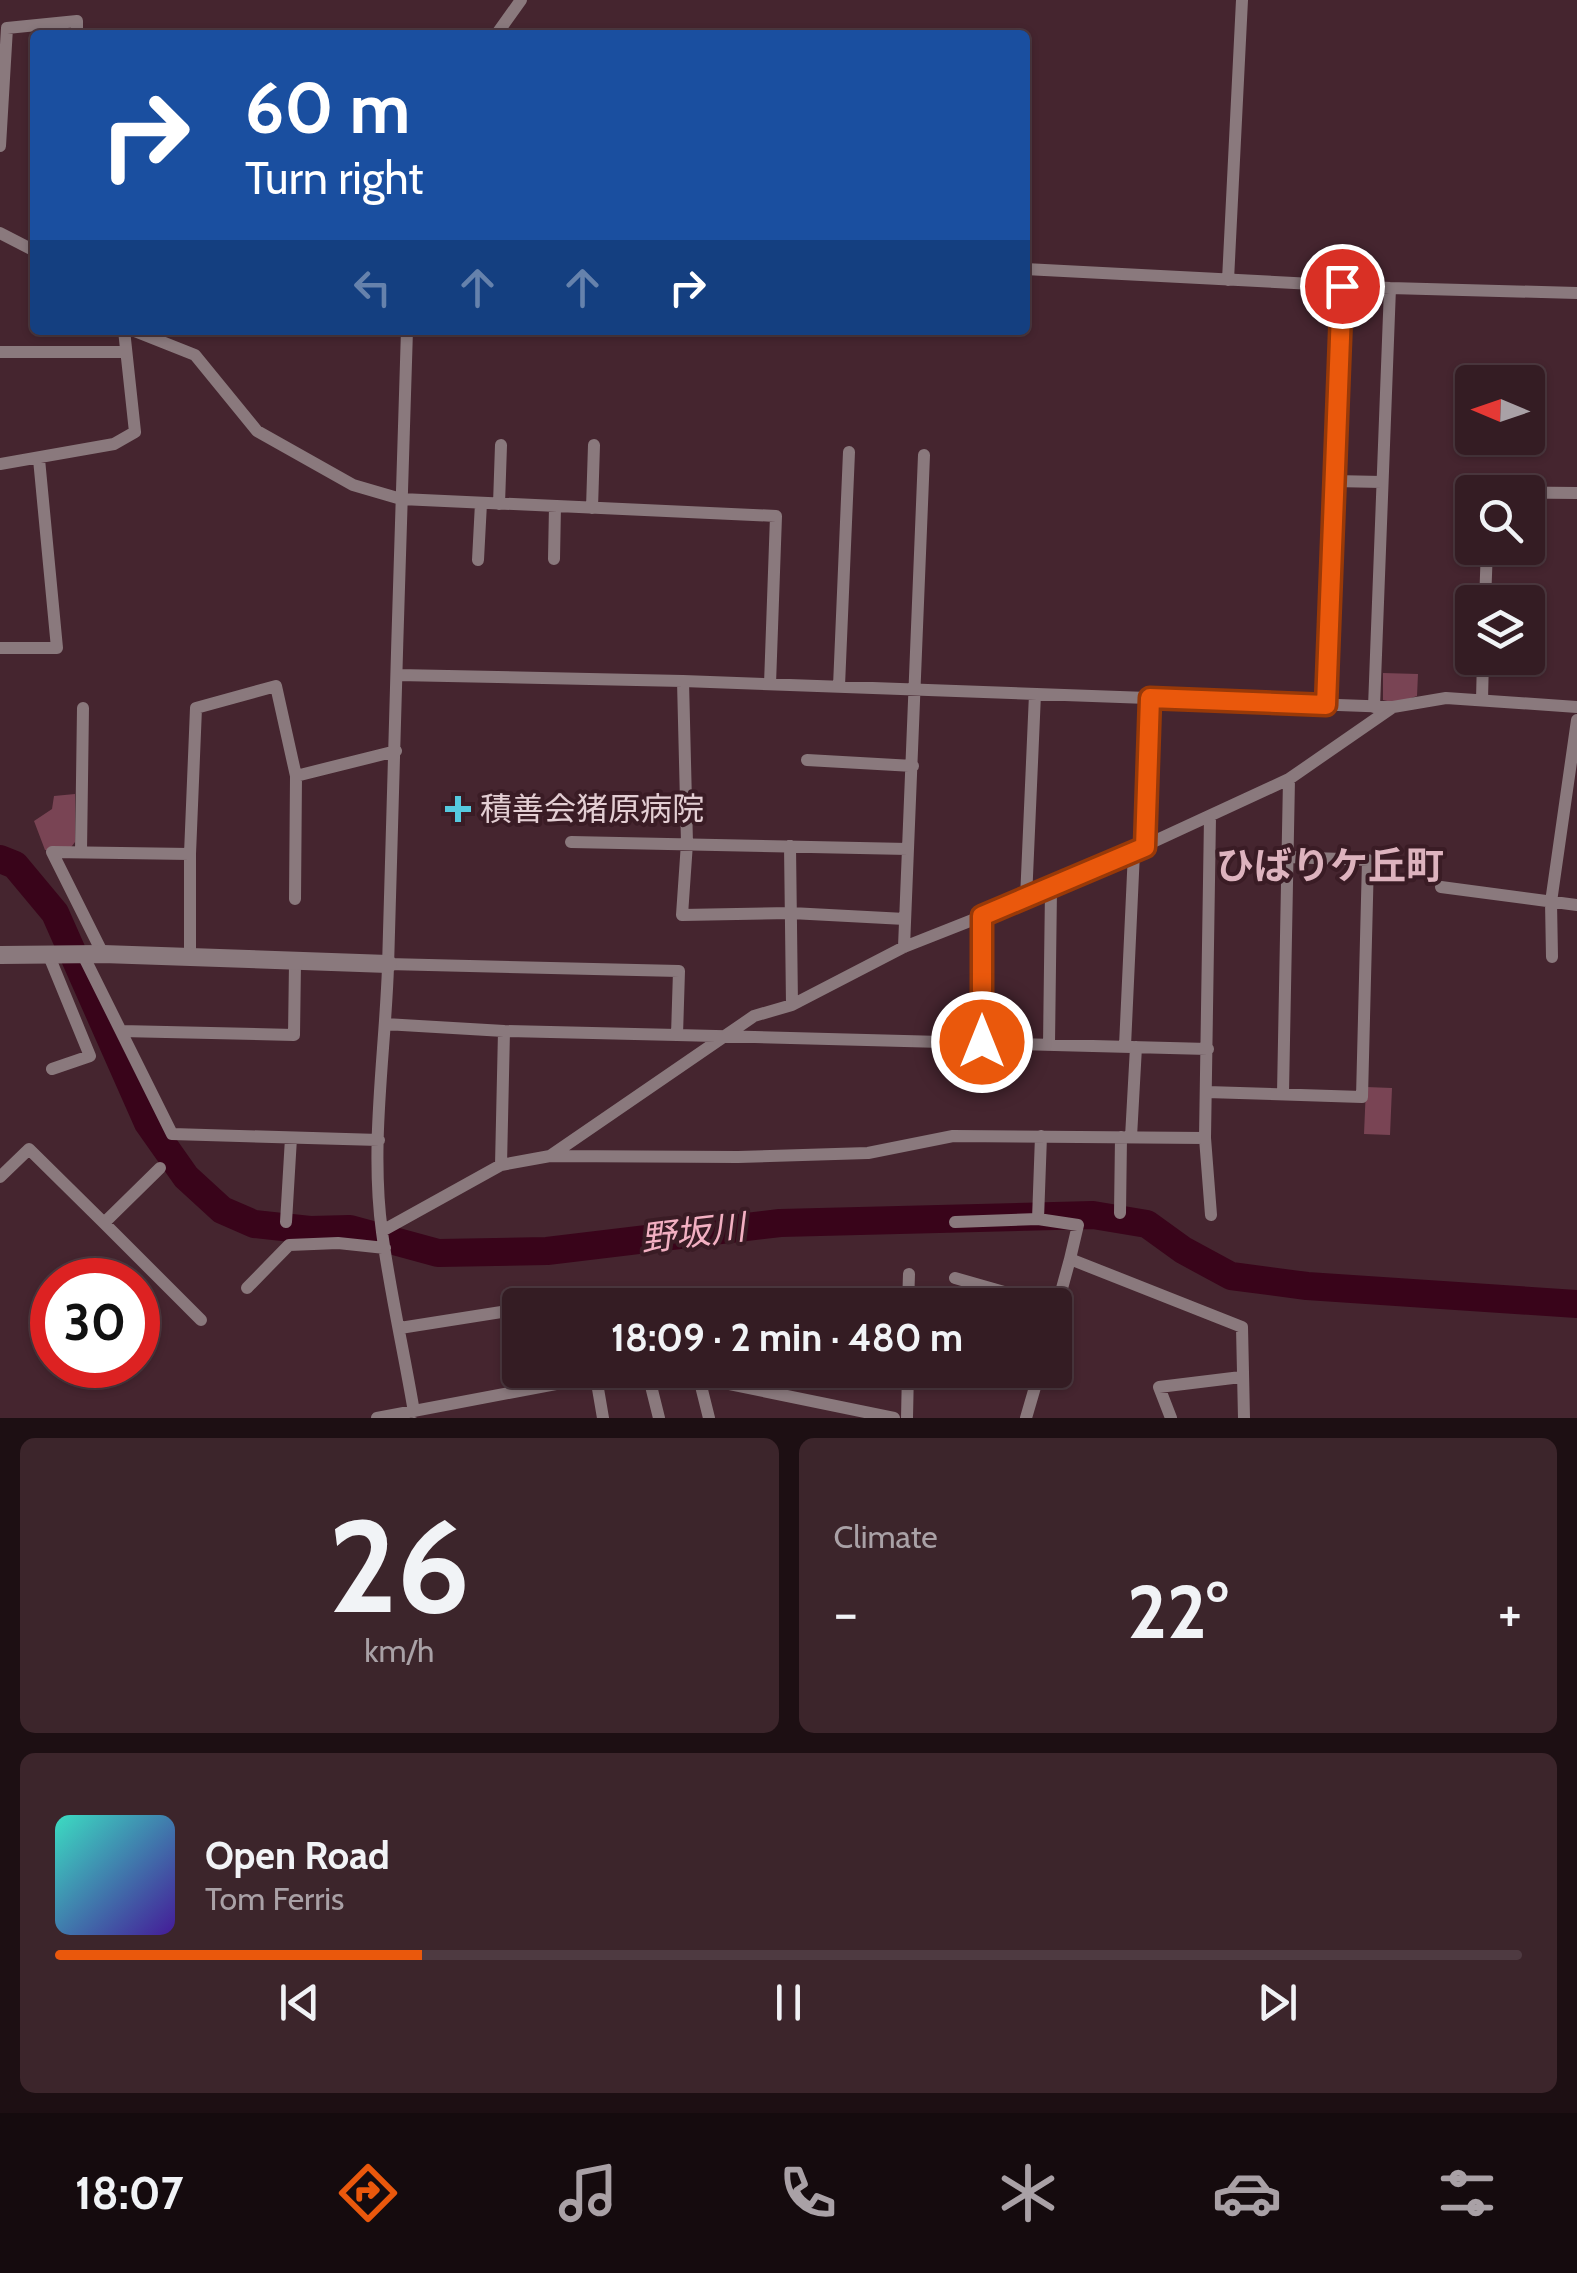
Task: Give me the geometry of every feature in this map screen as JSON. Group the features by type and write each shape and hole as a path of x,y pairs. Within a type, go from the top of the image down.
{"street":[{"path":"500,30 521,0"},
{"path":"1228,280 1242,0"},
{"path":"0,146 7,28 77,21 77,30"},
{"path":"0,233 30,249"},
{"path":"1030,269 1577,294"},
{"path":"1326,705 1342,286"},
{"path":"1374,707 1390,288"},
{"path":"0,464 114,444 136,432 124,335"},
{"path":"144,335 194,355 256,431 353,485 401,499 776,516 770,684"},
{"path":"407,335 396,751 378,1140 382,1231 414,1412"},
{"path":"0,352 126,352"},
{"path":"592,508 594,445"},
{"path":"498,504 500,446"},
{"path":"839,686 849,452"},
{"path":"904,947 924,455"},
{"path":"0,648 57,648 38,458"},
{"path":"1334,481 1382,482"},
{"path":"1545,493 1577,493"},
{"path":"478,560 481,503"},
{"path":"554,559 555,506"},
{"path":"398,675 839,686 1374,707 1446,698 1577,707"},
{"path":"1482,700 1483,675"},
{"path":"682,681 686,843 682,915 791,913 906,919"},
{"path":"190,957 196,708 276,686 296,776 295,899"},
{"path":"1026,899 1034,694"},
{"path":"1120,1213 1150,698"},
{"path":"550,1156 754,1016 792,1005 904,947 1051,889 1289,779 1393,707"},
{"path":"81,852 82,708"},
{"path":"1552,957 1551,902 1577,720"},
{"path":"296,776 396,751"},
{"path":"807,760 912,766"},
{"path":"1284,1093 1289,779"},
{"path":"1210,817 1205,1138 1210,1214"},
{"path":"571,842 908,850"},
{"path":"790,846 792,1005"},
{"path":"190,854 52,852 121,1031 172,1134 378,1140"},
{"path":"1207,1092 1362,1098 1368,860 1287,857"},
{"path":"1441,887 1577,905"},
{"path":"1049,1044 1051,889"},
{"path":"982,916 982,1042"},
{"path":"0,954 679,971 677,1035"},
{"path":"50,956 90,1056 52,1070"},
{"path":"121,1031 294,1035 295,963"},
{"path":"385,1024 504,1031 1208,1049"},
{"path":"501,1165 504,1031"},
{"path":"382,1231 501,1165 550,1156 868,1153 953,1136 1205,1138"},
{"path":"1038,1219 1041,1136"},
{"path":"286,1222 291,1138"},
{"path":"0,1177 29,1149 201,1320"},
{"path":"104,1223 160,1168"},
{"path":"956,1222 1038,1219 1078,1225 1061,1288"},
{"path":"247,1288 289,1245 338,1243 385,1248"},
{"path":"1070,1259 1242,1326 1240,1377 1244,1418"},
{"path":"909,1274 909,1288"},
{"path":"954,1278 987,1288"},
{"path":"400,1328 502,1312"},
{"path":"1170,1418 1158,1387 1240,1377"},
{"path":"378,1418 535,1388"},
{"path":"598,1388 603,1418"},
{"path":"652,1388 660,1418"},
{"path":"701,1388 710,1418"},
{"path":"745,1388 894,1418"},
{"path":"907,1418 908,1388"},
{"path":"1026,1418 1034,1388"}],"shaded area":[{"path":"1383,673 1418,674 1417,696 1396,703 1383,700"},
{"path":"75,794 75,842 69,850 45,850 34,821 52,809 54,796"},
{"path":"1366,1087 1392,1088 1390,1135 1364,1134"}],"waterway":[{"name":"野坂川","path":"0,859 15,865 55,913 148,1123 186,1177 222,1210 254,1224 310,1230 350,1229 438,1253 547,1251 780,1223 1093,1215 1147,1224 1183,1250 1231,1276 1307,1286 1577,1304"}],"place":[{"name":"積善会猪原病院","path":"458,809"}],"district":[{"name":"ひばりケ丘町","path":"1330,866"}],"route":[{"path":"982,1042 982,916 1145,847 1150,698 1326,705 1342,286"}]}
